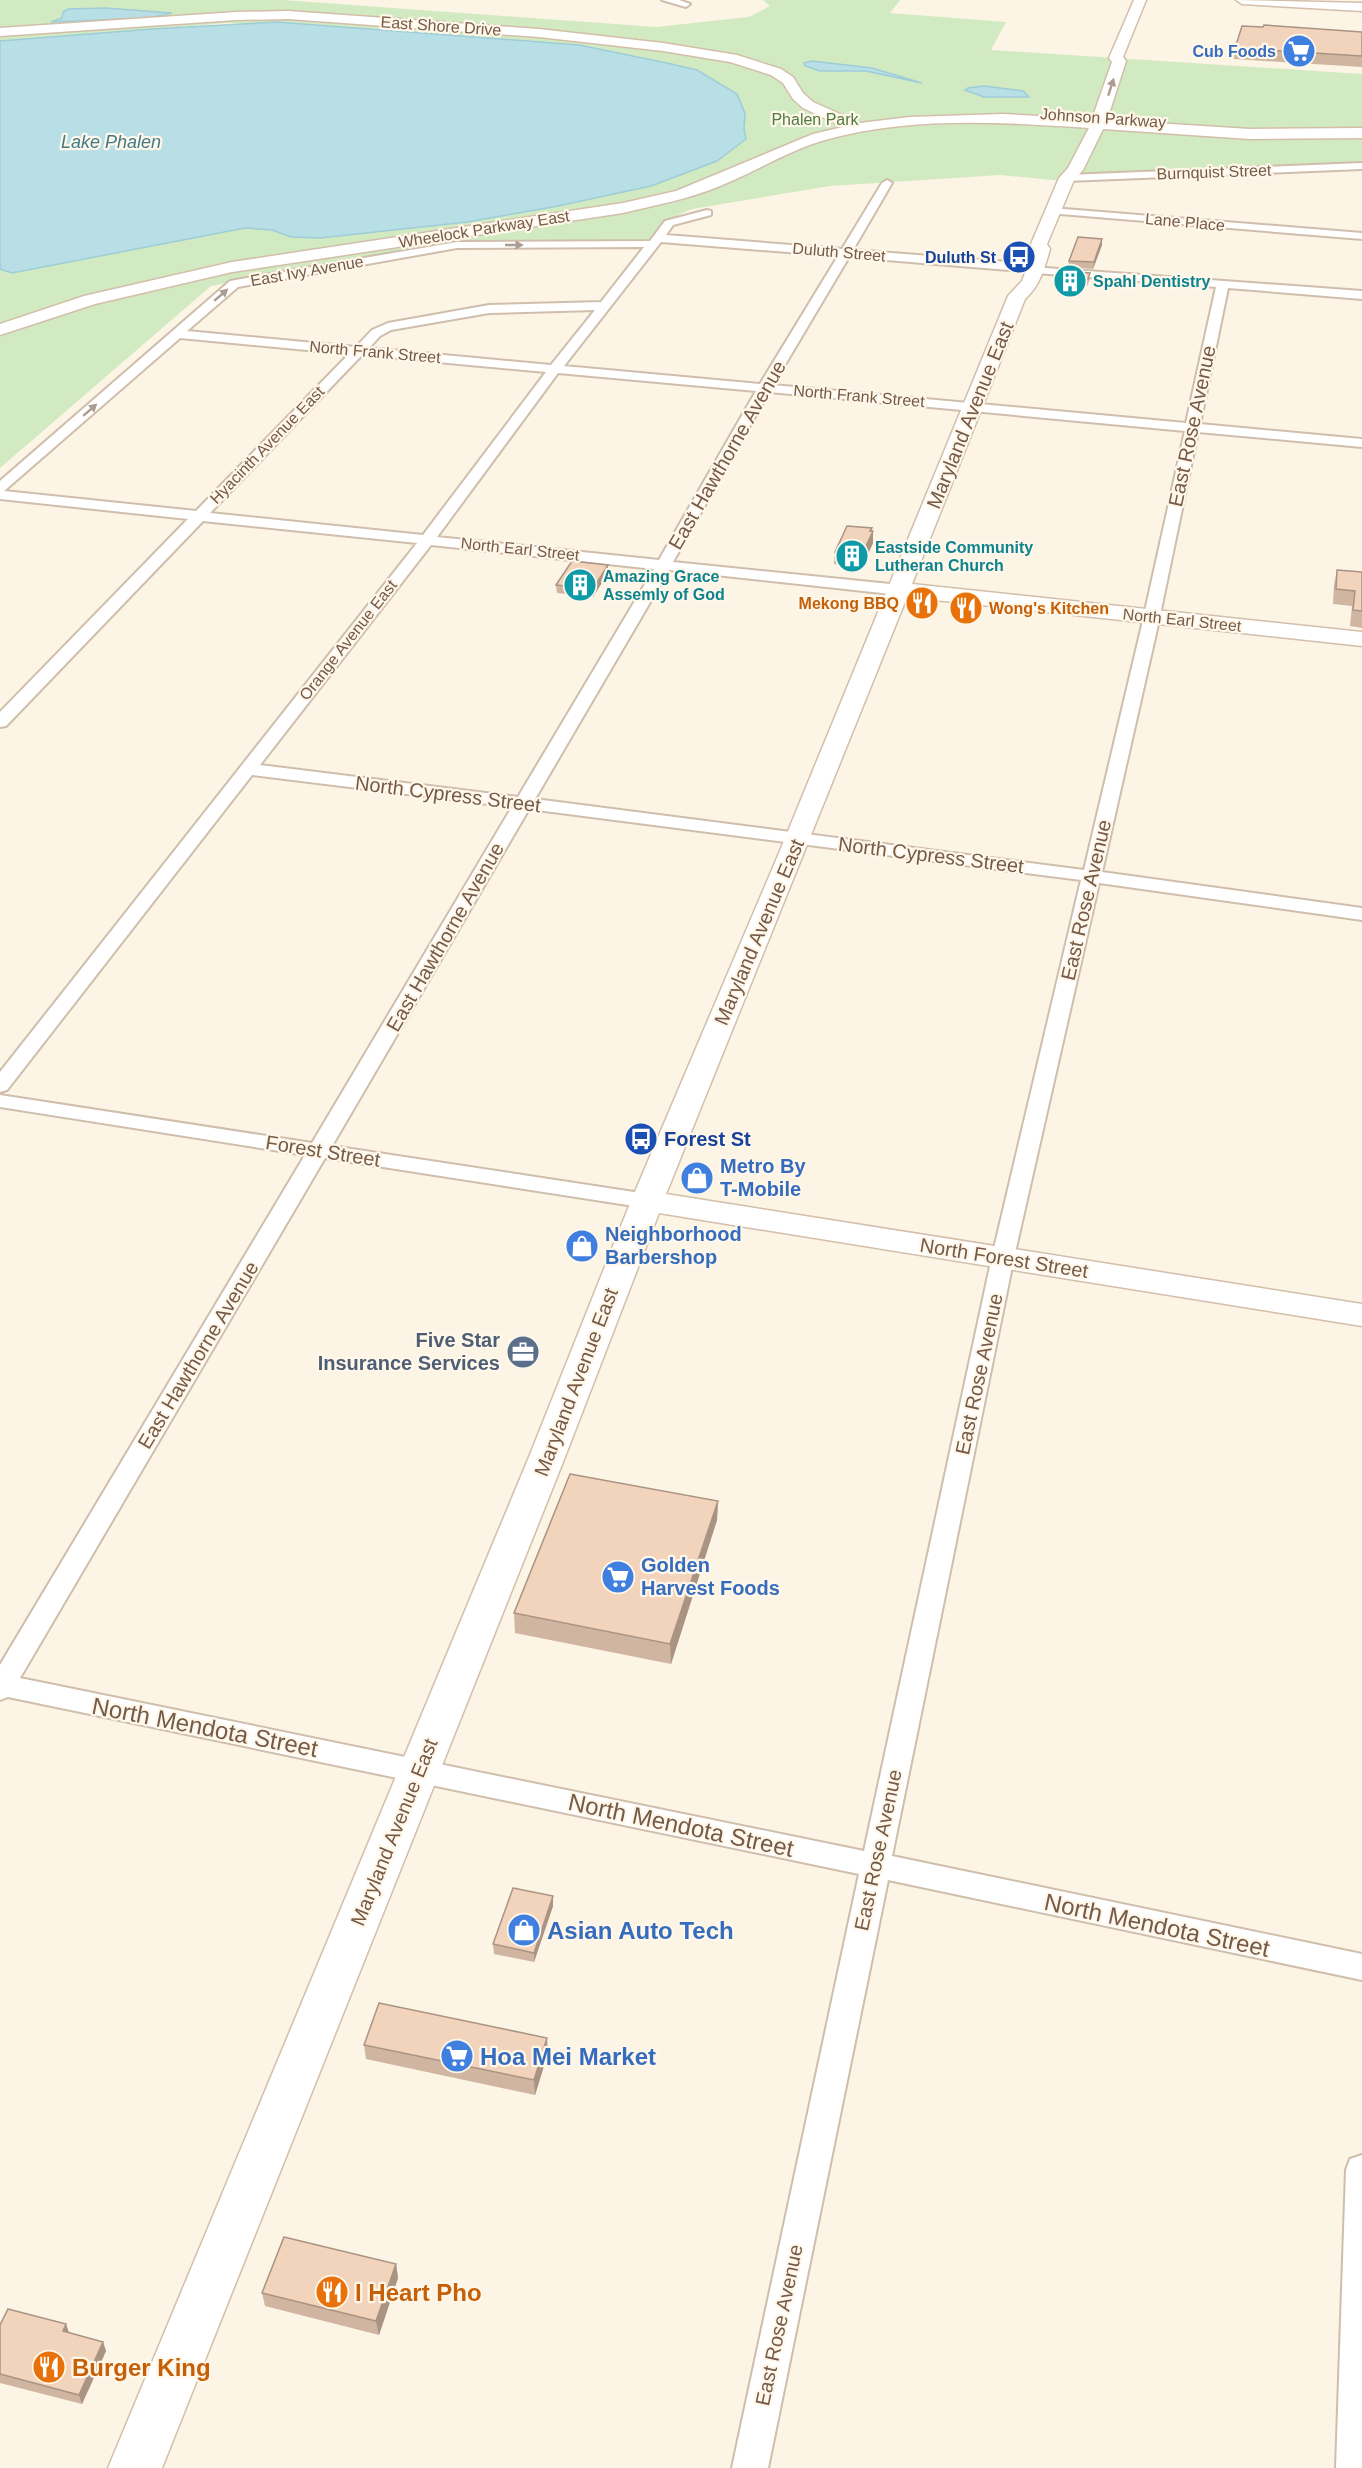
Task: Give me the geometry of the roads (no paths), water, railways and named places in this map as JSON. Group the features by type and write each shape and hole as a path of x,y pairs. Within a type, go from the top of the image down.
{"street":[{"path":"666,0 686,4"},
{"name":"Maryland Avenue East","path":"135,2468 570,1400 647,1201 900,590 1017,296 1026,290 1028,247 1039,244 1067,178 1075,170 1099,121 1119,61 1116,58 1140,0"},
{"path":"1242,0 1319,2 1362,7"},
{"name":"East Shore Drive","path":"0,32 279,15 558,35 663,47 751,63 782,76 802,100 852,126"},
{"path":"1100,70 1106,60 1116,58"},
{"path":"812,130 821,123 822,112"},
{"path":"1070,138 1079,114"},
{"name":"Johnson Parkway","path":"852,126 964,118 1079,114 1099,121 1270,135 1362,131"},
{"name":"Wheelock Parkway East","path":"732,174 776,145 812,130 852,126"},
{"name":"Wheelock Parkway East","path":"0,330 90,300 232,267 623,208 681,195 805,142 852,126"},
{"path":"1063,160 1060,169 1067,178"},
{"name":"Burnquist Street","path":"1067,178 1362,166"},
{"name":"East Hawthorne Avenue","path":"1,1687 320,1150 664,565 765,387 887,183"},
{"name":"Lane Place","path":"1052,211 1362,236"},
{"name":"Orange Avenue East","path":"0,1086 427,540 555,368 655,241 669,224 707,213"},
{"name":"Lane Place","path":"1318,232 1362,227"},
{"name":"Duluth Street","path":"655,241 845,253 1362,295"},
{"name":"East Ivy Avenue","path":"0,490 234,284 457,245 655,241"},
{"name":"Wheelock Parkway East","path":"0,320 52,303 145,280 203,269 232,267"},
{"name":"East Rose Avenue","path":"750,2468 874,1865 1003,1257 1151,617 1223,284"},
{"name":"Hyacinth Avenue East","path":"0,722 376,333 388,327 489,309 603,306"},
{"name":"North Frank Street","path":"177,334 1362,443"},
{"name":"North Earl Street","path":"0,490 198,516 1362,639"},
{"name":"North Cypress Street","path":"248,769 798,838 1362,914"},
{"name":"Forest Street","path":"0,1101 647,1201"},
{"name":"North Forest Street","path":"647,1201 1362,1315"},
{"name":"North Mendota Street","path":"1,1687 419,1770 1362,1967"},
{"path":"1354,2468 1362,2170"}],"water":[{"path":"105,8 172,13 149,18 51,22 62,18 63,12 68,9"},
{"name":"Lake Phalen","path":"276,22 579,45 697,70 737,94 745,113 746,139 717,161 651,186 467,222 320,238 291,237 272,230 245,228 12,273 0,269 0,41"},
{"path":"812,61 872,68 922,83 866,71 820,71 805,66 804,63"},
{"path":"984,86 1023,91 1029,97 984,97 965,90"}],"place":[{"name":"Cub Foods","path":"1299,51"},
{"name":"Duluth St","path":"1019,257"},
{"name":"Spahl Dentistry","path":"1070,281"},
{"name":"Eastside Community Lutheran Church","path":"852,556"},
{"name":"Amazing Grace Assemly of God","path":"580,585"},
{"name":"Mekong BBQ","path":"922,603"},
{"name":"Wong's Kitchen","path":"966,608"},
{"name":"Forest St","path":"641,1139"},
{"name":"Metro By T-Mobile","path":"697,1178"},
{"name":"Neighborhood Barbershop","path":"582,1246"},
{"name":"Five Star Insurance Services","path":"523,1352"},
{"name":"Golden Harvest Foods","path":"618,1577"},
{"name":"Asian Auto Tech","path":"524,1930"},
{"name":"Hoa Mei Market","path":"457,2056"},
{"name":"I Heart Pho","path":"332,2292"},
{"name":"Burger King","path":"49,2367"}],"park label":[{"name":"Phalen Park","path":"815,119"}]}
